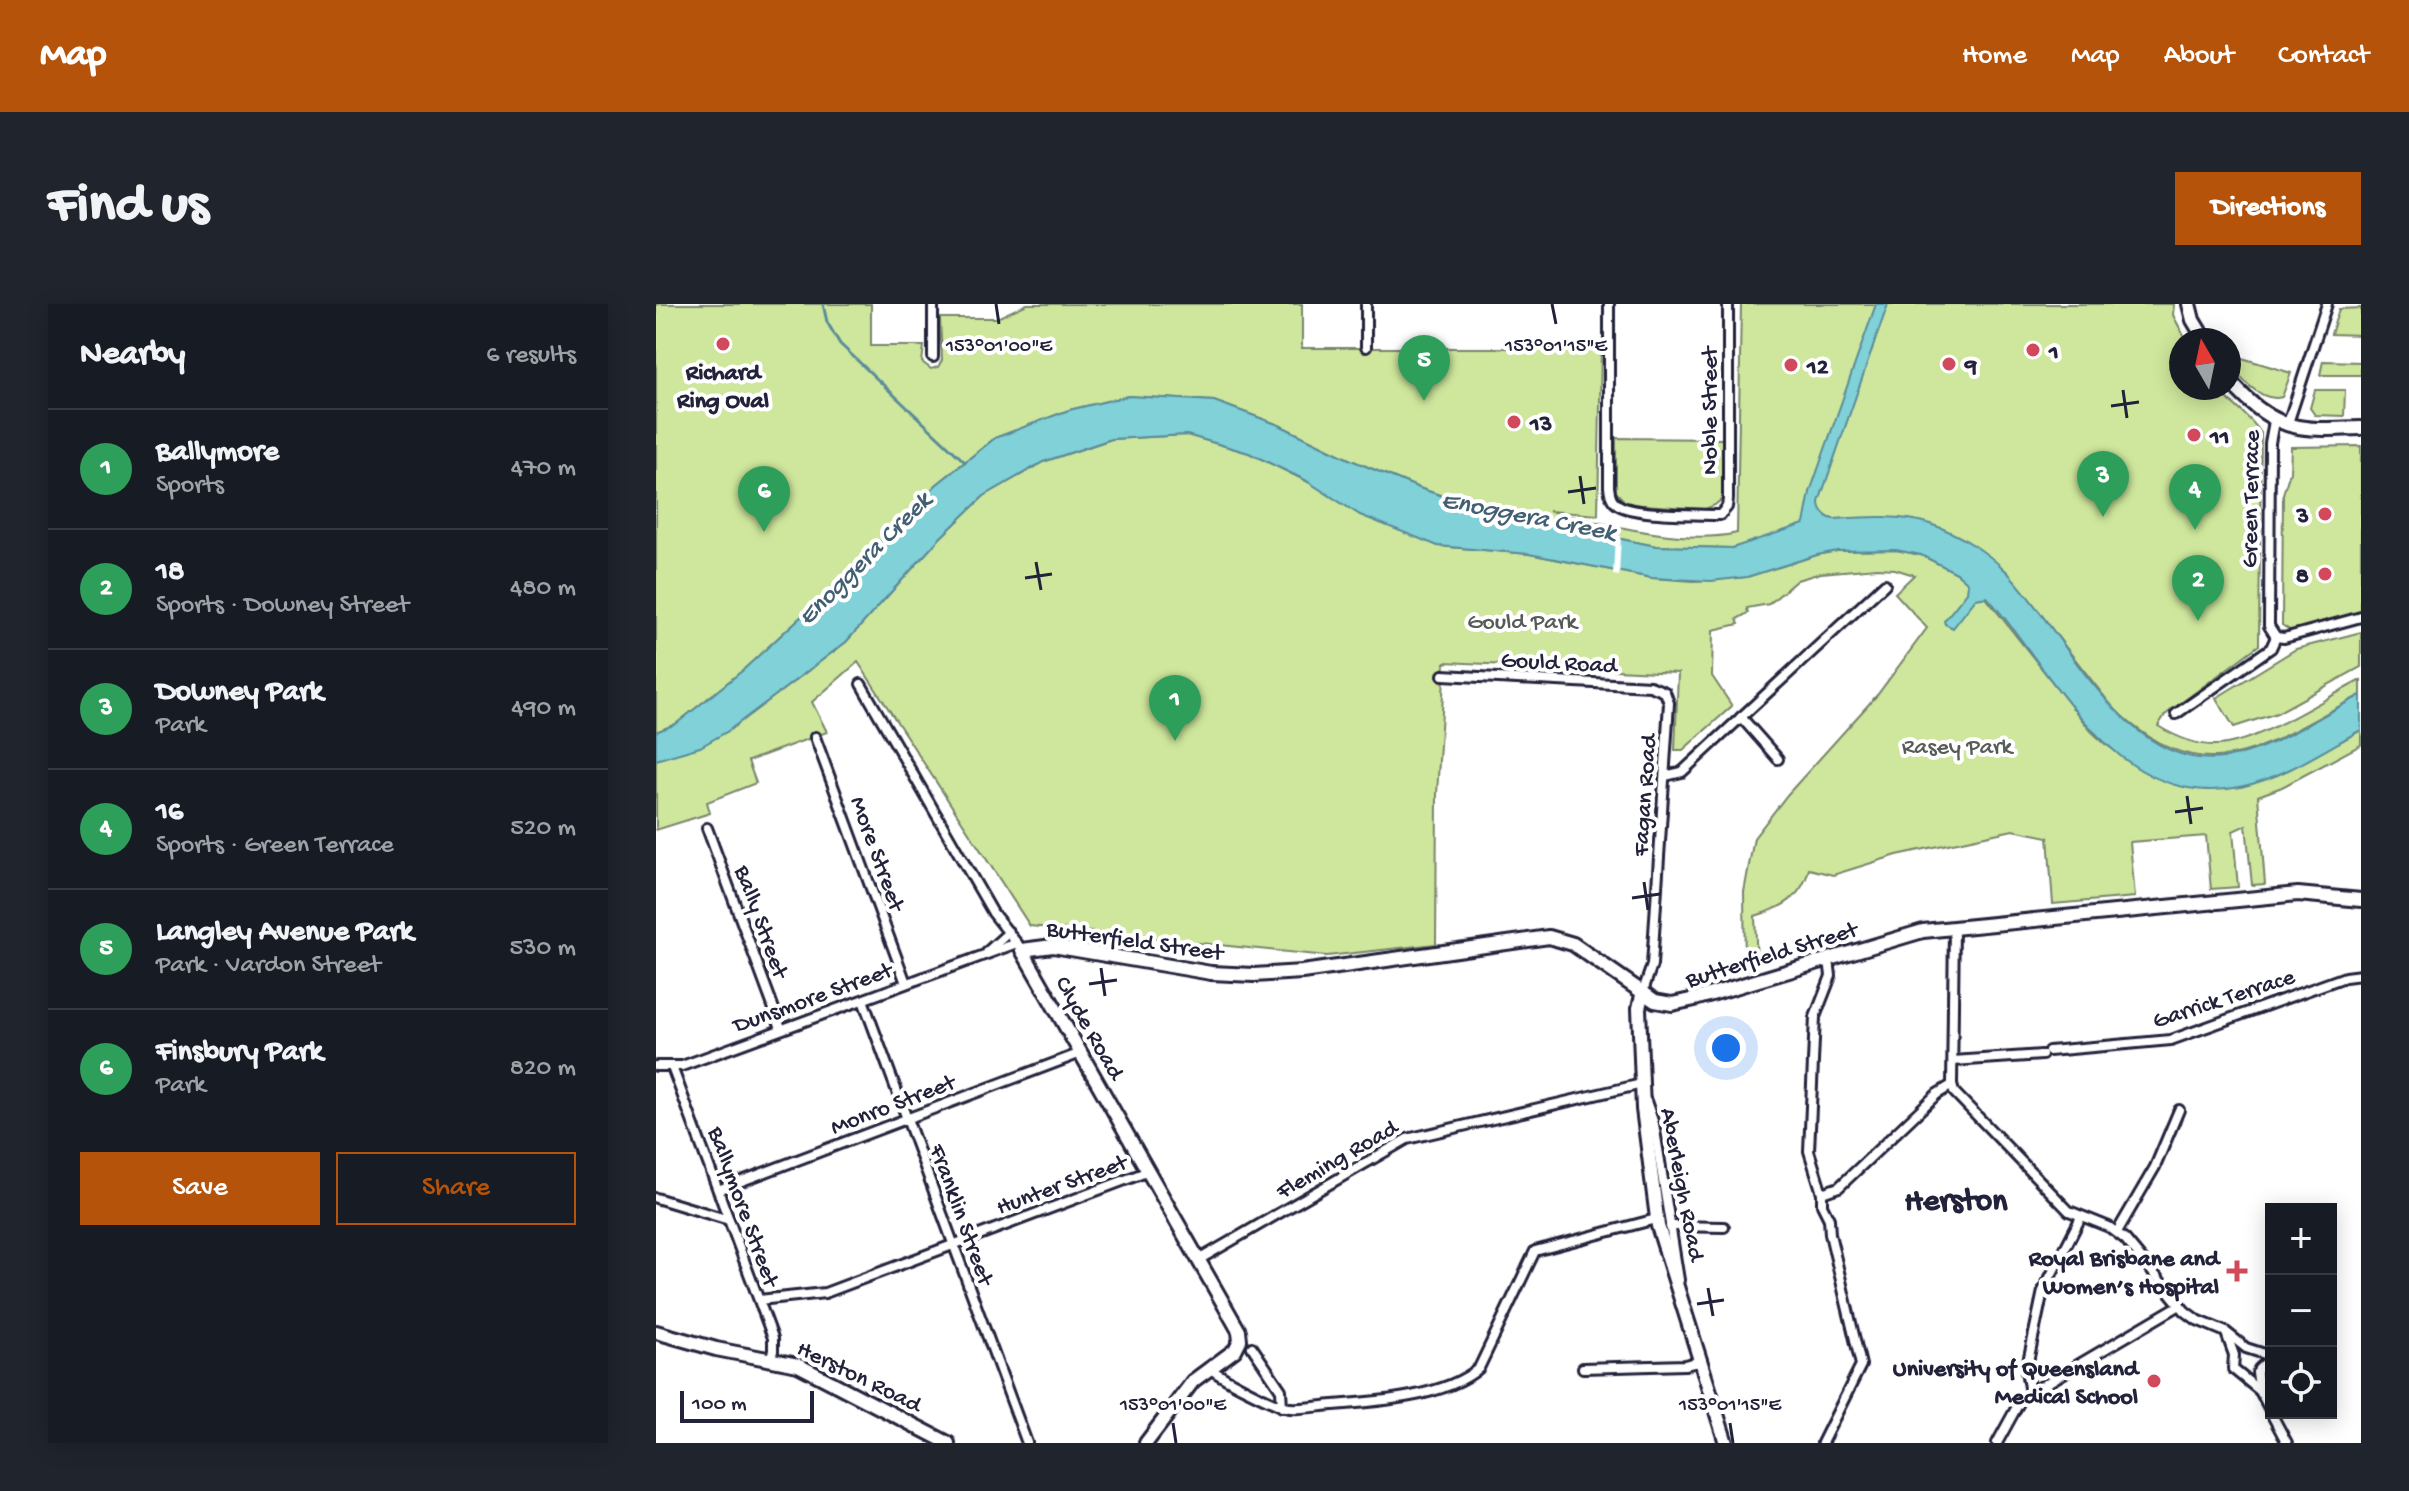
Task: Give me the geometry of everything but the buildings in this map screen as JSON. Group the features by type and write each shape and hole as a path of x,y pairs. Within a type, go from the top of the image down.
{"street":[{"path":"933,304 933,357"},
{"path":"1366,304 1366,347"},
{"name":"Noble Street","path":"1609,304 1609,487 1613,500 1620,506 1637,511 1720,515 1727,507 1728,499 1728,304"},
{"path":"2189,304 2198,328"},
{"path":"2327,304 2281,423 2308,429 2361,428"},
{"name":"Green Terrace","path":"2241,392 2252,404 2281,423 2270,443 2269,626 2276,637"},
{"path":"1665,776 1682,772 1885,584"},
{"path":"2176,714 2271,648 2276,637 2288,637 2361,617"},
{"name":"Gould Road","path":"1443,675 1650,686 1661,688 1668,696"},
{"name":"Clyde Road","path":"861,684 993,913 1019,946 1200,1259 1239,1331 1238,1346 1226,1357"},
{"name":"Fagan Road","path":"1643,991 1652,965 1668,696"},
{"path":"1741,717 1778,759"},
{"name":"More Street","path":"815,737 906,983"},
{"name":"Bally Street","path":"707,828 781,1028"},
{"name":"Butterfield Street","path":"1019,946 1053,946 1211,973 1254,975 1302,972 1549,937 1573,944 1655,1001 1676,1004 1914,933 2298,894 2361,900"},
{"path":"1954,927 1952,1085 1957,1096 2064,1207 2117,1232 2180,1305 2197,1320 2226,1332 2251,1350 2260,1360 2260,1391 2265,1401"},
{"name":"Dunsmore Street","path":"981,955 999,944 1009,932"},
{"name":"Dunsmore Street","path":"656,1066 682,1066 981,955 1019,946"},
{"path":"1822,1443 1861,1365 1829,1219 1822,1205 1822,1193 1809,1151 1815,1017 1831,976 1829,959"},
{"name":"Garrick Terrace","path":"1953,1061 2171,1040 2348,976 2361,975"},
{"name":"Aberleigh Road","path":"1643,991 1639,1008 1642,1086 1656,1219 1726,1443"},
{"name":"Franklin Street","path":"863,1000 1027,1443"},
{"name":"Monro Street","path":"718,1190 1081,1053"},
{"name":"Ballymore Street","path":"672,1067 773,1338 770,1359"},
{"path":"1822,1193 1839,1187 1937,1094 1952,1085"},
{"name":"Aberleigh Road","path":"1642,1086 1654,1124 1678,1265 1679,1288"},
{"name":"Fleming Road","path":"1200,1259 1407,1139 1642,1086"},
{"path":"2117,1232 2155,1167 2179,1110"},
{"name":"Hunter Street","path":"759,1300 825,1293 1149,1171"},
{"path":"656,1198 729,1220"},
{"path":"2030,1393 2026,1371 2043,1291 2081,1217"},
{"path":"1209,1367 1222,1378 1234,1381 1282,1407 1293,1408 1397,1400 1469,1377 1479,1368 1535,1251 1656,1219"},
{"path":"1670,1226 1724,1227"},
{"path":"1997,1443 2020,1401 2030,1393 2180,1305"},
{"name":"Herston Road","path":"656,1332 716,1349 806,1368 948,1443"},
{"path":"2226,1332 2234,1355 2233,1369 2260,1391"},
{"path":"1252,1347 1281,1390 1282,1407"},
{"path":"2234,1355 2251,1350 2265,1355"},
{"path":"1226,1357 1226,1373 1234,1381"},
{"path":"1146,1443 1189,1385 1226,1357"},
{"path":"1583,1368 1685,1365 1701,1361"},
{"path":"2244,1377 2258,1371 2265,1363"},
{"path":"2274,1419 2287,1443"}],"green space":[{"path":"656,304 871,304 871,346 924,346 922,362 931,369 938,367 942,360 940,318 997,318 1027,304 1302,304 1302,348 1601,348 1598,515 1549,511 1618,527 1692,537 1737,533 1741,304 2174,304 2173,315 2180,328 2169,328 2169,400 2229,400 2261,433 2259,645 2165,715 2158,726 2202,744 2235,742 2290,719 2361,680 2361,695 2266,744 2238,754 2210,757 2180,752 2149,737 2115,710 2006,571 1973,545 1932,525 1898,518 1833,519 1732,548 1656,546 1475,507 1419,488 1279,425 1214,401 1128,396 1069,410 995,438 936,485 841,580 742,671 676,724 656,732"},
{"path":"2361,308 2361,335 2331,334 2339,309"},
{"path":"2241,358 2291,373 2282,397 2274,398 2257,391 2242,378"},
{"path":"2323,361 2361,362 2361,375 2320,375"},
{"path":"2315,390 2345,390 2344,416 2315,415 2310,408"},
{"path":"1187,435 1249,453 1438,546 1529,554 1652,578 1694,581 1747,577 1837,551 1896,550 1921,555 1957,573 1983,594 2091,731 2105,744 2154,776 2207,790 2241,787 2277,775 2361,730 2361,745 2282,787 2258,796 2265,884 2252,885 2246,825 2233,831 2238,887 2211,889 2206,836 2130,842 2135,897 2053,904 2048,837 2013,830 1897,855 1833,875 1809,869 1796,895 1774,909 1755,916 1757,966 1745,970 1744,892 1754,838 1787,795 1878,694 1927,628 1895,593 1914,575 1877,568 1821,573 1797,580 1769,604 1747,608 1748,613 1737,619 1739,624 1713,630 1712,676 1732,706 1683,750 1675,750 1678,673 1445,662 1437,794 1436,944 1327,956 1030,926 858,662 812,702 827,732 748,761 756,783 707,802 710,813 656,830 656,760 728,731 846,642 940,538 984,496 1043,462 1112,439"},
{"path":"1616,438 1723,439 1722,499 1705,509 1627,504 1616,492"},
{"path":"2361,446 2361,614 2291,631 2282,625 2283,494 2290,472 2291,447"},
{"path":"2361,632 2361,667 2277,713 2234,727 2216,698 2296,649"}],"water":[{"path":"1876,304 1888,304 1819,502 1825,515 1833,519 1882,517 1918,521 1951,532 1971,544 2007,572 2099,692 2126,720 2155,742 2187,756 2223,758 2258,749 2361,695 2361,730 2302,763 2256,783 2196,789 2158,779 2123,758 2092,730 1987,597 1976,599 1953,628 1945,624 1944,621 1967,592 1968,583 1957,573 1921,555 1896,550 1837,551 1747,577 1711,581 1652,578 1529,554 1438,546 1360,515 1305,480 1249,453 1187,435 1111,439 1043,462 984,496 940,538 846,642 728,731 700,747 656,760 656,732 676,724 742,671 841,580 936,485 995,438 1069,410 1128,396 1214,401 1279,425 1419,488 1475,507 1656,546 1732,548 1804,524 1810,492"}],"pier":[{"path":"1615,534 1621,536 1619,576 1613,575"}],"waterway":[{"path":"823,304 827,322 840,344 965,462"}],"place":[{"name":"Richard Ring Oval","path":"723,344"},
{"name":"1","path":"2033,350"},
{"name":"9","path":"1949,364"},
{"name":"12","path":"1791,365"},
{"name":"Langley Avenue Park","path":"1424,401"},
{"name":"13","path":"1514,422"},
{"name":"11","path":"2194,435"},
{"name":"3","path":"2325,514"},
{"name":"Downey Park","path":"2103,517"},
{"name":"16","path":"2195,530"},
{"name":"Finsbury Park","path":"764,532"},
{"name":"8","path":"2325,574"},
{"name":"18","path":"2198,621"},
{"name":"Ballymore","path":"1175,741"},
{"name":"Royal Brisbane and Women’s Hospital","path":"2237,1271"},
{"name":"University of Queensland Medical School","path":"2154,1381"}],"district":[{"name":"Herston","path":"1956,1198"}],"water label":[{"name":"Enoggera Creek","path":"1529,514"},
{"name":"Enoggera Creek","path":"863,557"}],"park label":[{"name":"Gould Park","path":"1522,620"},
{"name":"Rasey Park","path":"1957,745"}]}
